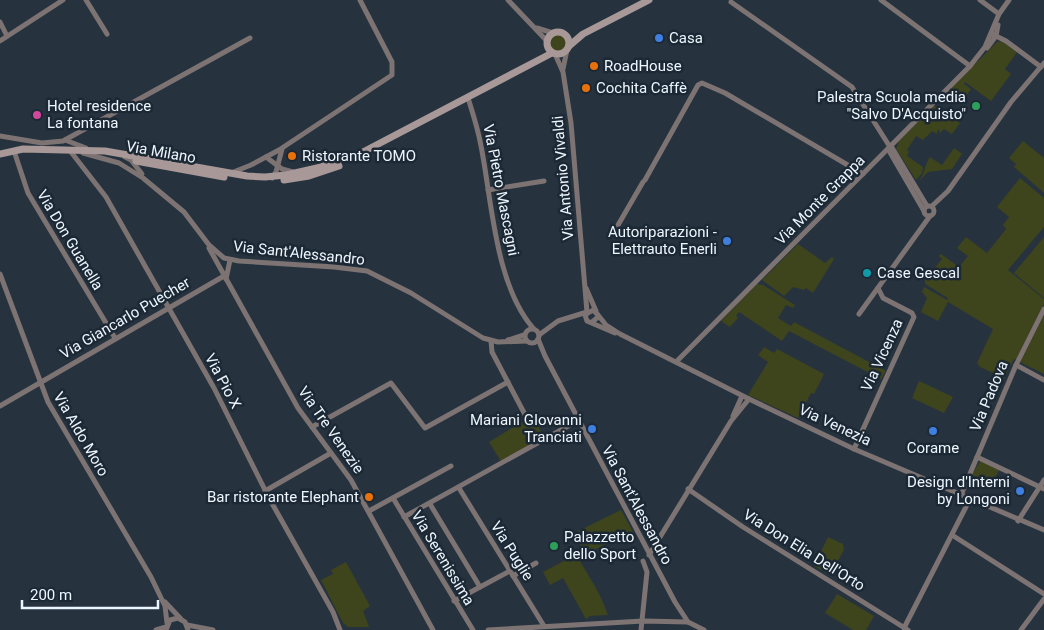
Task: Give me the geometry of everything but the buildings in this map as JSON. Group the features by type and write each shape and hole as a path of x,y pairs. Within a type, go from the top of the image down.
{"main road":[{"path":"547,41 553,54 568,48 583,34 649,0"},
{"path":"536,60 553,33 583,34"},
{"path":"564,34 569,42 568,48"},
{"name":"Via Milano","path":"54,150 71,152 81,150 146,163 251,179 289,180 324,172 354,159 536,60 553,54"},
{"name":"Via Milano","path":"54,150 105,151 230,173 251,179 299,173 340,161 380,144"},
{"path":"0,154 14,151 54,150"}],"street":[{"path":"0,40 63,0"},
{"path":"86,0 108,34"},
{"path":"230,173 266,158 384,82 393,73 392,62 360,0"},
{"path":"508,0 518,13 537,28 547,41"},
{"path":"881,0 970,66"},
{"path":"980,0 998,16"},
{"path":"859,314 923,225 928,211 948,191 1011,102 1042,65 1006,40 994,35 998,16 1009,0"},
{"path":"730,2 852,87 928,211"},
{"path":"0,22 8,36"},
{"path":"537,28 553,33"},
{"name":"Via Monte Grappa","path":"677,361 970,66 994,35"},
{"path":"0,136 56,143 67,139 250,38"},
{"path":"563,72 568,48"},
{"path":"553,54 563,72"},
{"name":"Via Antonio Vivaldi","path":"563,72 571,123 587,312 585,318 589,322"},
{"path":"614,232 698,85 702,83 725,93 863,174"},
{"name":"Via Pietro Mascagni","path":"468,98 480,138 501,257 522,314 525,333 529,342"},
{"path":"81,132 77,140 81,150"},
{"path":"67,139 81,150 119,163 142,176"},
{"path":"251,165 251,179 274,176 283,147"},
{"path":"81,150 96,151"},
{"name":"Via Don Guanella","path":"14,151 23,183 56,243 115,338"},
{"path":"105,151 131,160 142,176"},
{"name":"Via Pio X","path":"71,152 103,191 214,388 265,491 335,615 340,630"},
{"path":"266,158 286,171 299,173"},
{"path":"142,176 146,163"},
{"name":"Via Sant'Alessandro","path":"142,176 184,212 208,245 229,260 367,271 405,290 481,337 498,342 529,342 545,356"},
{"path":"488,190 544,181"},
{"name":"Via Tre Venezie","path":"208,245 298,408 348,476 433,630"},
{"path":"220,269 222,262 229,260 225,278"},
{"name":"Via Aldo Moro","path":"0,274 39,382 70,441 161,597 165,608 166,627"},
{"name":"Via Giancarlo Puecher","path":"0,406 115,338 225,278"},
{"path":"584,283 597,313 597,318 589,322"},
{"name":"Via Vicenza","path":"854,448 914,317 912,313 883,298 878,288"},
{"name":"Via Padova","path":"961,495 1016,366 1044,309"},
{"path":"529,342 537,333 563,319 576,317 587,312 597,313"},
{"name":"Via Venezia","path":"597,313 606,325 620,334 677,361 742,396 1018,521 1044,530"},
{"name":"Via Pietro Mascagni","path":"522,314 537,333"},
{"name":"Via Venezia","path":"576,317 605,330 620,334"},
{"name":"Via Sant'Alessandro","path":"498,342 525,333 537,333 545,356 649,555 688,622"},
{"path":"491,341 492,352 530,424"},
{"path":"1016,366 1044,380"},
{"path":"312,427 391,383 424,428 508,382"},
{"path":"731,421 742,396"},
{"path":"649,555 731,421 749,399"},
{"path":"404,517 579,420"},
{"path":"265,491 331,453"},
{"path":"977,457 1042,488"},
{"path":"369,512 450,466"},
{"path":"1018,521 1030,501 1042,488 1044,480"},
{"name":"Via Puglie","path":"459,488 544,626"},
{"name":"Via Don Elia Dell'Orto","path":"688,489 743,527 906,629"},
{"name":"Via Serenissima","path":"393,498 473,630"},
{"path":"906,629 970,499"},
{"path":"430,504 480,587"},
{"path":"952,535 1044,594"},
{"path":"646,547 656,542"},
{"path":"641,630 647,572 643,561"},
{"path":"454,601 480,587 536,563"},
{"name":"Via Aldo Moro","path":"161,597 187,628"},
{"path":"1021,630 1044,599"},
{"path":"156,630 166,627 174,618 182,620"},
{"path":"488,630 643,621 688,622 704,630"},
{"path":"187,628 214,630"}],"green space":[{"path":"554,34 562,34 567,39 565,50 554,52 549,47 549,39"},
{"path":"1003,41 1017,52 1005,69 1011,74 991,101 965,82 964,84 971,89 960,105 945,94 997,42"},
{"path":"934,106 960,123 952,134 944,129 940,133 938,129 937,134 932,131 923,140 916,136 907,150 909,152 907,156 923,167 922,173 916,180 896,149 899,141"},
{"path":"1023,141 1044,158 1044,193 1014,167 1016,164 1009,158"},
{"path":"954,148 962,154 952,169 928,172 919,181 930,157 942,165"},
{"path":"1020,178 1044,198 1044,227 1008,270 1044,299 1044,304 1016,360 1014,359 1004,378 980,367 977,363 993,329 948,302 938,321 921,312 927,298 922,292 924,287 947,300 948,298 925,284 925,280 942,259 939,256 941,254 959,267 968,256 957,248 966,237 987,253 1006,229 1003,225 1009,217 997,207"},
{"path":"1044,237 1044,298 1014,273"},
{"path":"798,244 825,263 832,257 834,259 813,293 806,288 804,290 793,287 784,296 762,280"},
{"path":"757,284 763,285 795,305 793,308 786,305 778,318 791,326 794,322 886,371 881,379 789,331 782,341 739,312 736,316 738,318 730,327 721,321"},
{"path":"1044,314 1044,374 1020,362"},
{"path":"764,347 774,353 777,349 824,374 814,394 811,393 798,418 748,395 768,362 758,355"},
{"path":"919,381 953,397 944,413 912,398"},
{"path":"525,420 530,428 537,424 545,439 502,463 489,442"},
{"path":"980,461 999,470 992,484 972,475"},
{"path":"621,510 633,532 585,554 574,533"},
{"path":"828,537 843,544 844,550 830,575 814,566"},
{"path":"583,551 584,554 580,561 599,593 608,615 590,616 586,619 563,578 550,585 543,572"},
{"path":"346,562 370,606 363,611 369,627 348,627 343,623 321,580 333,574 331,570"},
{"path":"837,594 874,616 866,630 853,630 825,613"}],"place":[{"name":"Casa","path":"659,38"},
{"name":"RoadHouse","path":"594,66"},
{"name":"Cochita Caffè","path":"586,88"},
{"name":"Palestra Scuola media \"Salvo D'Acquisto\"","path":"976,106"},
{"name":"Hotel residence La fontana","path":"37,115"},
{"name":"Ristorante TOMO","path":"292,156"},
{"name":"Autoriparazioni - Elettrauto Enerli","path":"727,241"},
{"name":"Case Gescal","path":"867,273"},
{"name":"Mariani GIovanni Tranciati","path":"592,429"},
{"name":"Corame","path":"933,431"},
{"name":"Design d'Interni by Longoni","path":"1020,491"},
{"name":"Bar ristorante Elephant","path":"369,497"},
{"name":"Palazzetto dello Sport","path":"554,546"}]}
